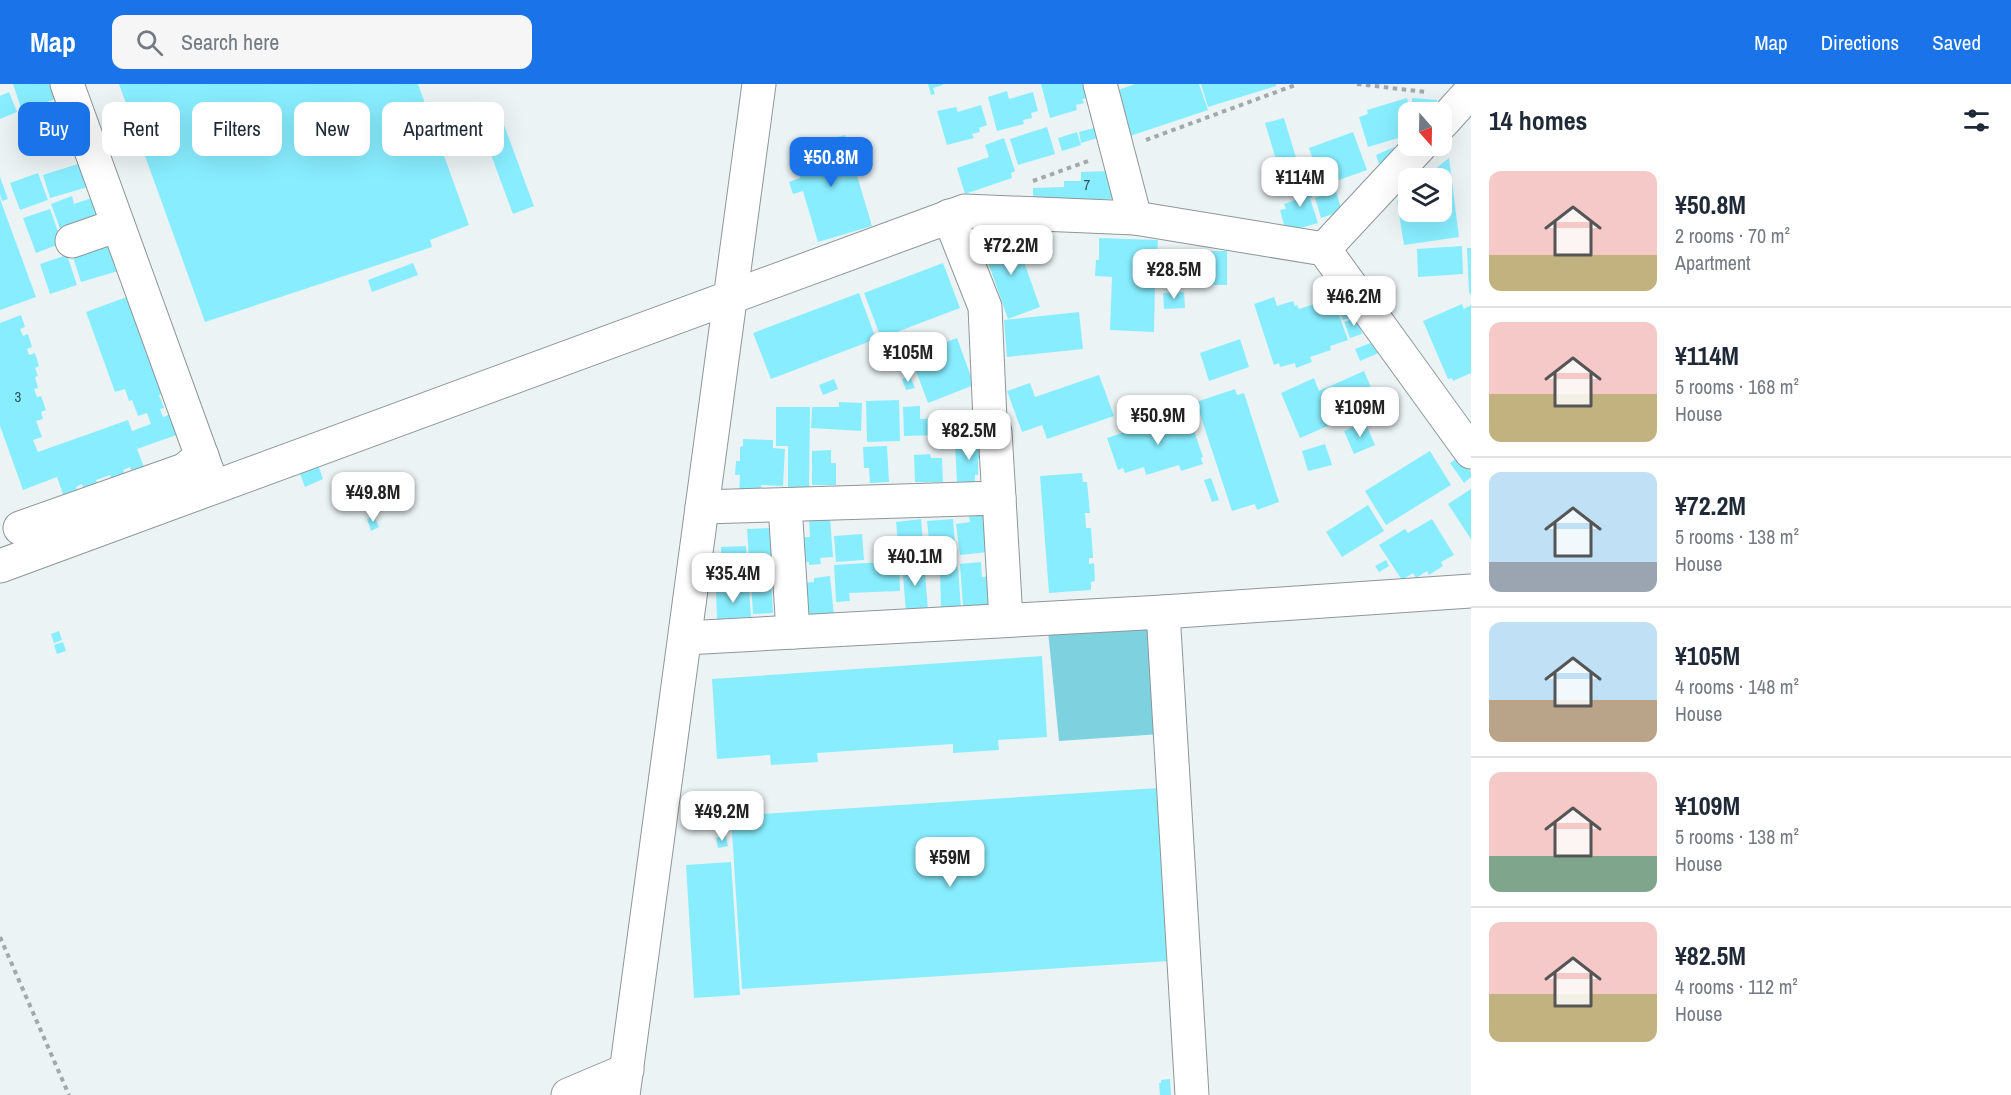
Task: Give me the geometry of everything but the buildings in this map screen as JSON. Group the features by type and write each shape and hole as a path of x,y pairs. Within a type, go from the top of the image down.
{"street":[{"path":"67,84 207,472"},
{"path":"568,1095 625,1082 759,84"},
{"path":"1100,84 1135,218"},
{"path":"1452,112 1468,94"},
{"path":"1324,249 1411,156"},
{"path":"0,566 207,472 730,297 965,210 1135,218 1324,249 1471,452"},
{"path":"949,216 985,307 990,420 995,432 1006,620"},
{"path":"72,241 118,225"},
{"path":"20,528 183,470 207,472"},
{"path":"702,507 999,498"},
{"path":"785,505 792,632"},
{"path":"685,638 1163,612 1471,591"},
{"path":"1163,612 1192,1095"}],"path":[{"path":"1357,84 1468,94"},
{"path":"0,937 69,1095"}],"shaded area":[{"path":"1150,627 1161,734 1059,741 1048,631"}]}
